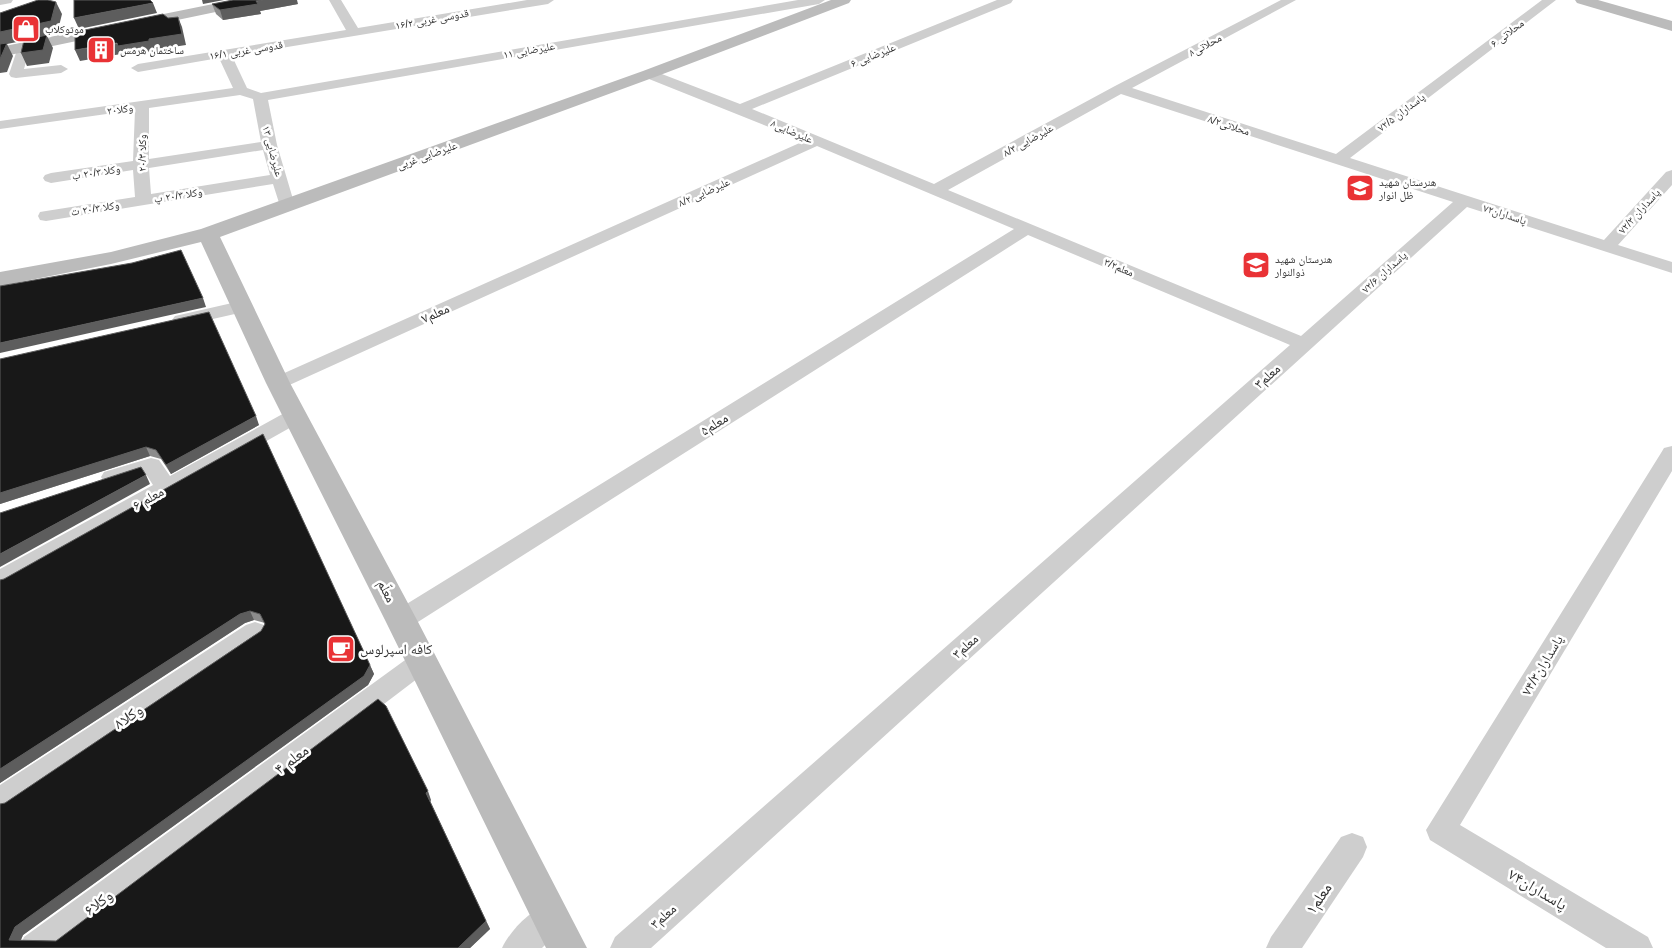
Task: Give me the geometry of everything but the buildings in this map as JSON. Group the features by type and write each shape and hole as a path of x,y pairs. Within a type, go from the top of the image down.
{"street":[{"path":"0,2 7,0"},
{"path":"0,44 217,0"},
{"path":"0,52 254,0"},
{"path":"335,0 354,32"},
{"name":"۱۶/۲ قدوسی غربی","path":"354,32 542,0"},
{"name":"۱۱ علیرضایی","path":"241,91 260,97 818,0"},
{"name":"علیرضایی غربی","path":"0,280 111,258 208,234 649,74 844,0"},
{"name":"۶ علیرضایی","path":"740,109 1006,0"},
{"name":"محلاتی۸","path":"1120,89 1290,0"},
{"name":"۶ محلاتی","path":"1464,65 1550,0"},
{"path":"1582,0 1672,26"},
{"path":"1613,0 1672,16"},
{"name":"۱۶/۱ قدوسی غربی","path":"138,68 354,32"},
{"path":"24,47 16,74 61,69"},
{"path":"224,54 241,91"},
{"name":"۷۲/۵ پاسداران","path":"1338,160 1464,65"},
{"name":"علیرضایی۸","path":"649,74 740,109 935,190"},
{"name":"محلاتی۸/۲","path":"1120,89 1338,160"},
{"name":"۸/۳ علیرضایی","path":"935,190 1120,89"},
{"name":"وکلا۲۰","path":"0,125 241,91"},
{"name":"۱۳ علیرضایی","path":"260,97 269,145 287,206"},
{"name":"وکلا ۲۰/۳","path":"142,106 141,165 143,200"},
{"name":"علیرضایی ۸/۲","path":"592,242 816,141"},
{"name":"وکلا ۲۰/۳ ب","path":"51,178 269,145"},
{"name":"پاسداران۷۲","path":"1338,160 1672,268"},
{"name":"۷۲/۳ پاسداران","path":"1607,247 1672,175"},
{"name":"وکلا ۲۰/۳ پ","path":"143,200 280,178"},
{"name":"معلم۳/۲","path":"935,190 1304,344"},
{"name":"وکلا ۲۰/۳ ت","path":"46,216 143,200"},
{"name":"۷۲/۶ پاسداران","path":"1304,344 1464,201"},
{"name":"معلم۵","path":"402,620 1027,228"},
{"name":"معلّم","path":"208,234 278,383 402,620 421,662 566,948"},
{"name":"معلم۷","path":"278,383 592,242"},
{"path":"164,324 241,307"},
{"name":"معلم۳","path":"627,948 1304,344"},
{"name":"۶ معلم","path":"0,580 295,416"},
{"name":"پاسداران۷۴/۳","path":"1441,830 1672,452"},
{"path":"94,483 151,465 166,488"},
{"name":"وکلا۸","path":"0,801 256,632"},
{"name":"۴ معلم","path":"161,856 421,662"},
{"name":"پاسداران۷۴","path":"1441,830 1636,948"},
{"name":"معلم۱","path":"1283,948 1352,847"},
{"name":"وکلا۶","path":"36,948 161,856"},
{"path":"519,948 551,917"}],"place":[{"name":"موتوکلاب","path":"26,29"},
{"name":"ساختمان هرمس","path":"101,50"},
{"name":"هنرستان شهید ظل انوار","path":"1360,188"},
{"name":"هنرستان شهید ذوالنوار","path":"1256,265"},
{"name":"کافه اسپرلوس","path":"341,649"}]}
